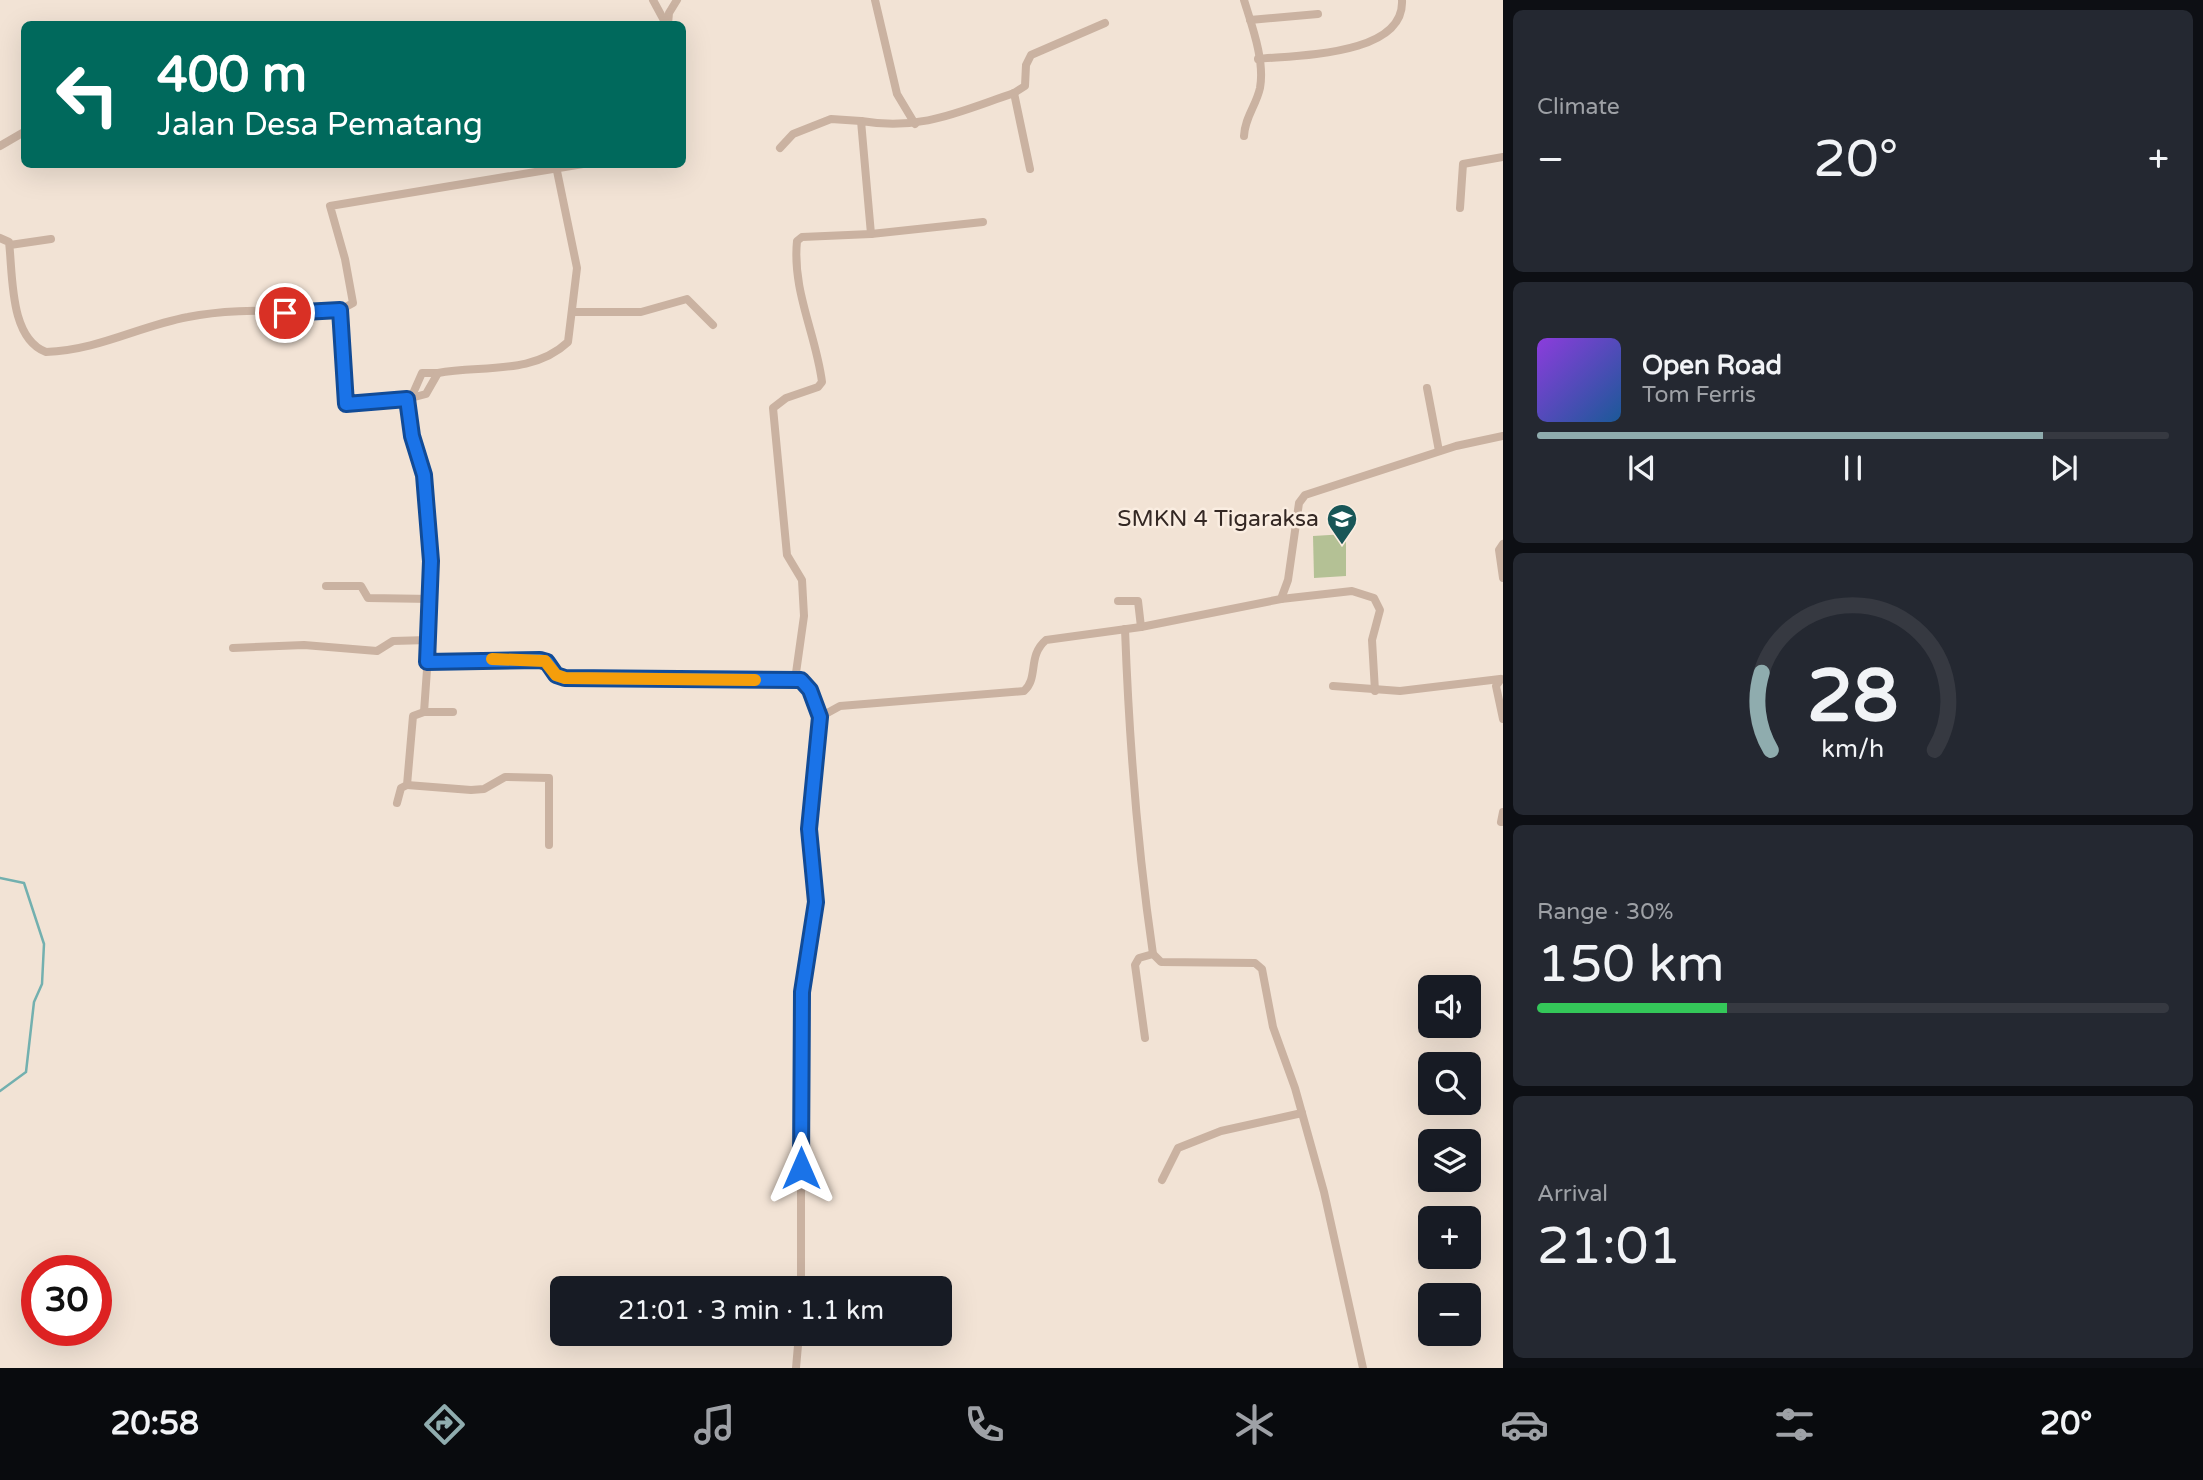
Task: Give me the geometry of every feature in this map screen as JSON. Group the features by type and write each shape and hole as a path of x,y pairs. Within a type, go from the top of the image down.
{"street":[{"path":"653,0 665,21"},
{"path":"668,21 677,0"},
{"path":"875,0 897,94 915,124"},
{"path":"1244,0 1258,60 1259,90 1247,116 1244,136"},
{"path":"1258,60 1324,52 1375,41 1398,20 1402,0"},
{"path":"1250,20 1318,14"},
{"path":"780,148 795,133 831,119 891,126 915,124 1014,93 1026,84 1026,65 1031,55 1105,23"},
{"path":"1014,93 1030,169"},
{"path":"861,121 871,234"},
{"path":"0,146 21,134"},
{"path":"1461,208 1463,164 1503,157"},
{"path":"0,238 7,238 10,246 21,322 34,344 46,352 107,342 191,316 340,310 353,303 345,259 330,206 568,168"},
{"path":"424,712 432,599 424,475 412,436 409,398 422,373 504,367 537,360 568,342 578,268 557,171"},
{"path":"794,680 804,616 802,580 787,555 773,408 779,401 818,387 822,382 811,330 800,301 796,244 802,236 871,234 983,222"},
{"path":"10,246 51,239"},
{"path":"573,312 630,313 687,299 713,325"},
{"path":"340,310 346,404 426,394 438,373"},
{"path":"1427,388 1439,451"},
{"path":"1281,599 1288,580 1298,503 1302,498 1340,482 1439,451 1503,436"},
{"path":"1503,544 1499,550 1503,578"},
{"path":"326,586 360,586 368,598 432,599"},
{"path":"820,717 840,706 1024,691 1030,681 1036,650 1046,640 1125,629 1281,599 1352,591 1374,598 1380,610 1372,640 1376,691"},
{"path":"1118,601 1138,601 1141,626"},
{"path":"1125,629 1130,765 1142,884 1153,954 1161,962 1255,963 1262,969 1273,1027 1302,1113 1363,1368"},
{"path":"233,648 304,645 377,652 393,641 428,640"},
{"path":"427,662 540,660 547,662 556,675 565,678 794,680 806,684 820,717 809,829 816,902 802,992 801,1276"},
{"path":"1333,686 1376,691 1502,678"},
{"path":"1502,678 1496,686 1503,719"},
{"path":"407,785 412,719 415,713 453,712"},
{"path":"397,803 401,788 407,785 471,790 484,789 505,777 549,778 549,845"},
{"path":"1145,1038 1135,965 1139,958 1153,954"},
{"path":"1162,1180 1178,1148 1221,1132 1302,1113"},
{"path":"796,1368 798,1346"}],"green space":[{"path":"1346,534 1346,576 1314,578 1313,536"}],"waterway":[{"path":"0,878 24,883 44,944 42,984 34,1002 26,1072 0,1091"}],"slow traffic":[{"path":"492,659 545,661 556,675 565,678 755,680"}],"place":[{"name":"SMKN 4 Tigaraksa","path":"1342,546"}],"route":[{"path":"285,313 340,310 346,404 407,399 412,436 424,475 425,522 431,561 432,599 427,662 540,660 547,662 556,675 565,678 801,680 810,690 820,717 811,785 809,829 816,902 802,992 801,1168"}]}
